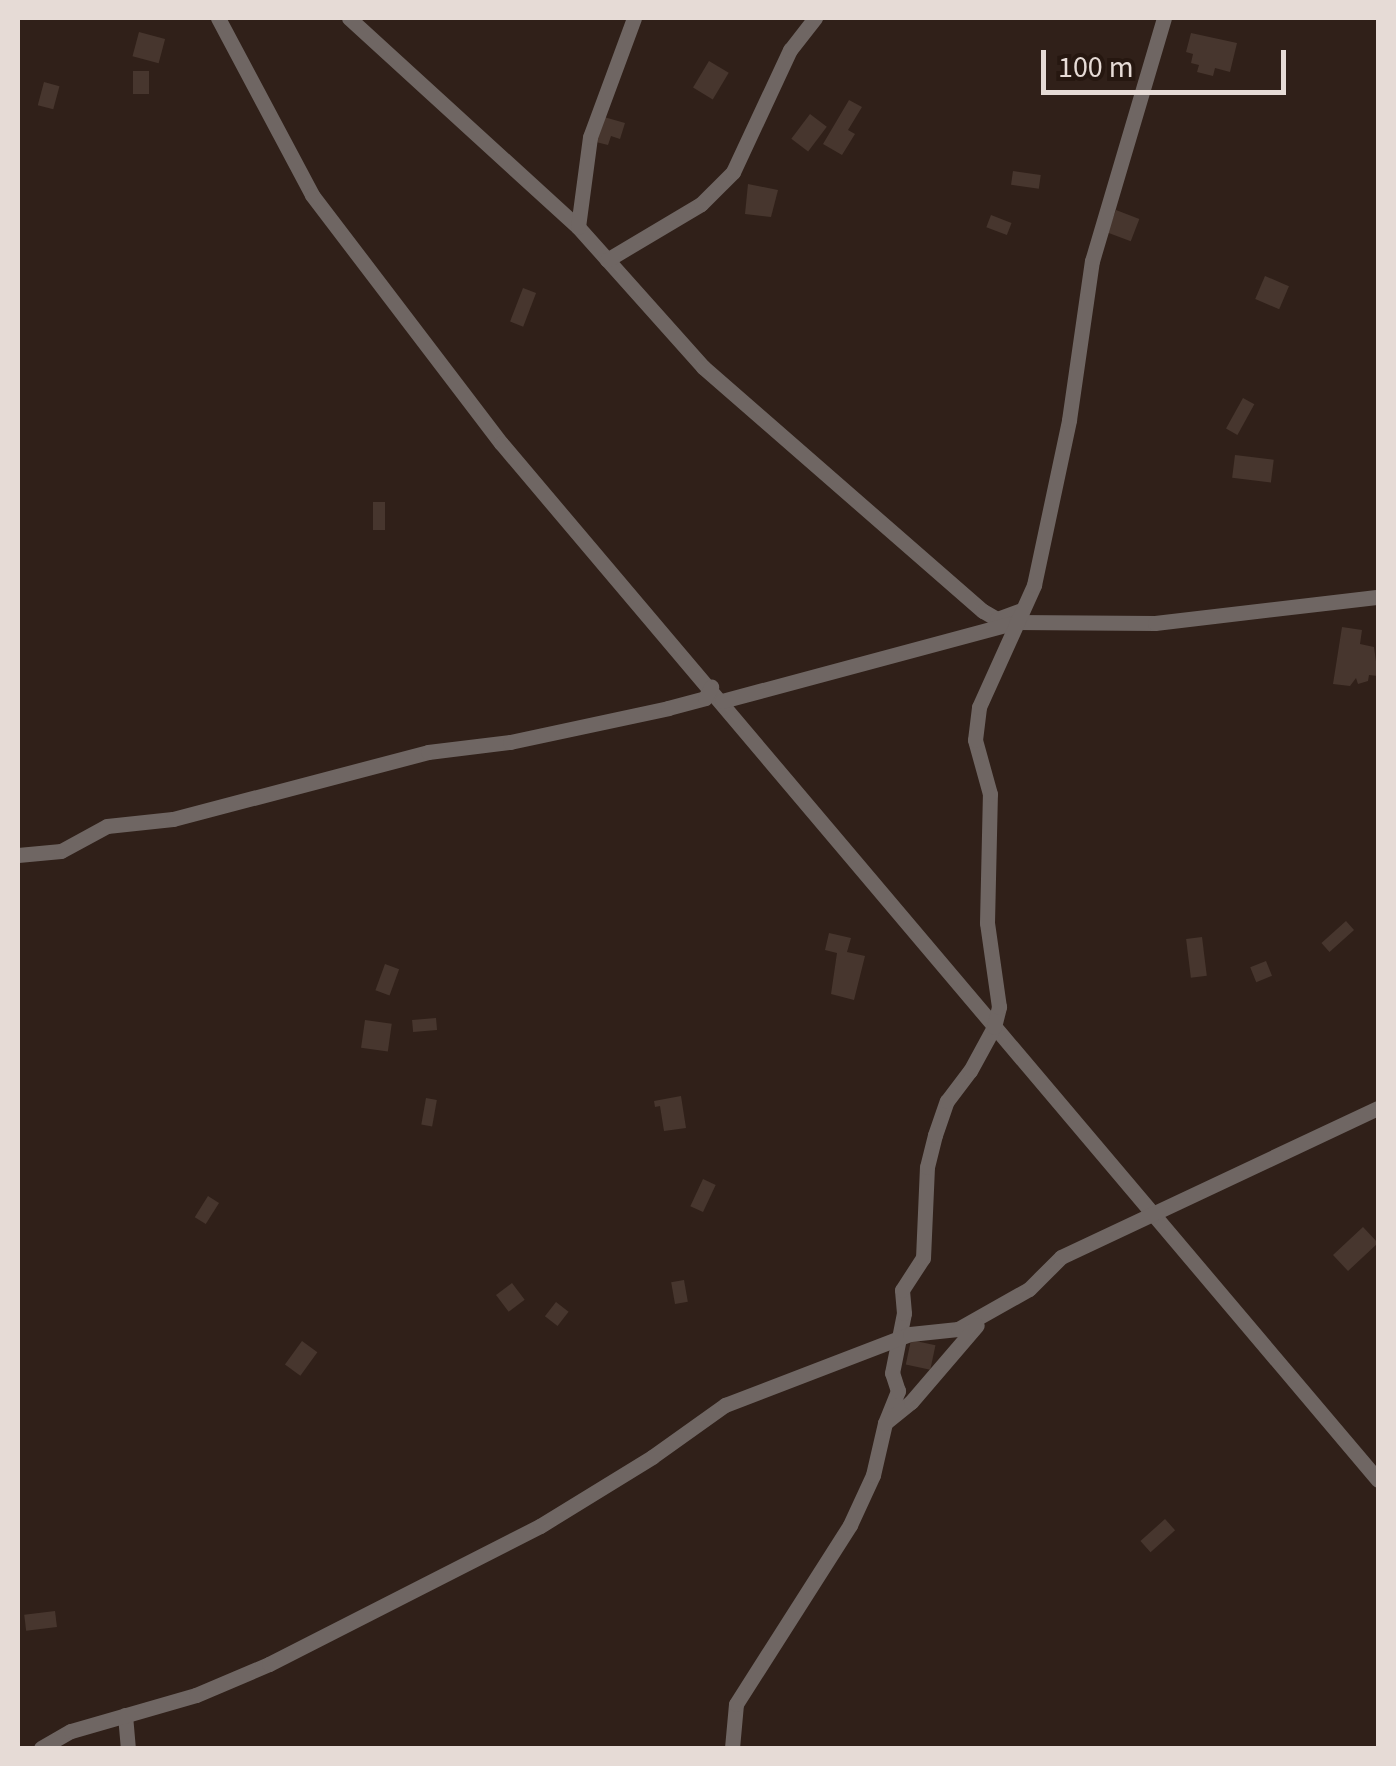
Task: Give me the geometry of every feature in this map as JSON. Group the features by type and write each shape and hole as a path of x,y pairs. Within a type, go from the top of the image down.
{"street":[{"path":"218,18 312,195 388,300 501,443 1378,1480"},
{"path":"349,18 578,228 702,367 946,580 997,618 1156,623 1378,597"},
{"path":"578,228 590,138 634,18"},
{"path":"607,260 702,204 733,172 790,50 814,18"},
{"path":"732,1748 736,1704 850,1526 873,1476 898,1391 892,1373 904,1313 902,1290 924,1258 926,1167 947,1101 970,1071 994,1027 999,1006 987,922 986,859 991,808 975,740 986,684 1034,586 1062,459 1092,262 1164,18"},
{"path":"18,855 61,851 107,826 173,819 428,752 510,742 668,708 1019,616"},
{"path":"41,1748 72,1731 196,1696 269,1664 540,1526 652,1457 725,1405 898,1338 958,1329 1030,1289 1062,1257 1378,1108"},
{"path":"886,1423 911,1402 987,1315"},
{"path":"126,1715 128,1748"}],"building":[{"path":"139,32 165,39 159,63 133,56"},
{"path":"1191,33 1237,43 1230,72 1215,68 1213,76 1197,72 1199,65 1191,63 1193,54 1186,52"},
{"path":"709,61 729,73 713,99 693,88"},
{"path":"133,71 149,71 149,94 133,94"},
{"path":"44,82 59,86 53,109 38,105"},
{"path":"849,100 862,107 848,130 855,134 842,155 823,144"},
{"path":"810,114 827,127 808,151 791,139"},
{"path":"604,117 625,123 620,139 611,136 608,145 596,142"},
{"path":"1013,171 1041,175 1039,189 1011,185"},
{"path":"748,184 778,190 771,217 745,214"},
{"path":"1116,210 1139,219 1131,241 1107,232"},
{"path":"991,215 1012,223 1007,235 986,227"},
{"path":"1265,276 1289,286 1279,309 1255,299"},
{"path":"523,288 536,293 523,327 510,322"},
{"path":"1243,398 1254,404 1237,435 1226,429"},
{"path":"1235,455 1274,460 1271,483 1232,478"},
{"path":"373,502 385,502 385,530 373,530"},
{"path":"1342,627 1362,630 1360,644 1374,647 1378,676 1369,675 1368,681 1358,684 1356,678 1350,686 1333,684"},
{"path":"1346,921 1354,930 1330,952 1321,943"},
{"path":"829,933 851,938 847,952 865,956 854,1000 831,994 837,953 825,950"},
{"path":"1202,937 1207,976 1191,978 1186,939"},
{"path":"1266,961 1272,976 1256,982 1250,967"},
{"path":"385,964 399,969 390,995 375,990"},
{"path":"436,1018 437,1030 413,1032 412,1020"},
{"path":"365,1020 392,1024 388,1051 361,1048"},
{"path":"681,1096 686,1128 664,1131 660,1106 655,1107 654,1101"},
{"path":"426,1098 437,1100 432,1126 421,1125"},
{"path":"703,1179 716,1185 703,1212 690,1206"},
{"path":"208,1196 219,1203 206,1224 195,1217"},
{"path":"1363,1227 1378,1243 1348,1271 1333,1255"},
{"path":"684,1280 688,1302 675,1304 671,1282"},
{"path":"512,1283 525,1300 509,1312 496,1295"},
{"path":"556,1302 569,1312 558,1326 545,1316"},
{"path":"911,1340 935,1345 930,1370 906,1364"},
{"path":"302,1341 317,1352 300,1376 285,1364"},
{"path":"1165,1519 1175,1530 1151,1552 1140,1541"},
{"path":"55,1611 57,1627 26,1631 24,1615"}]}
